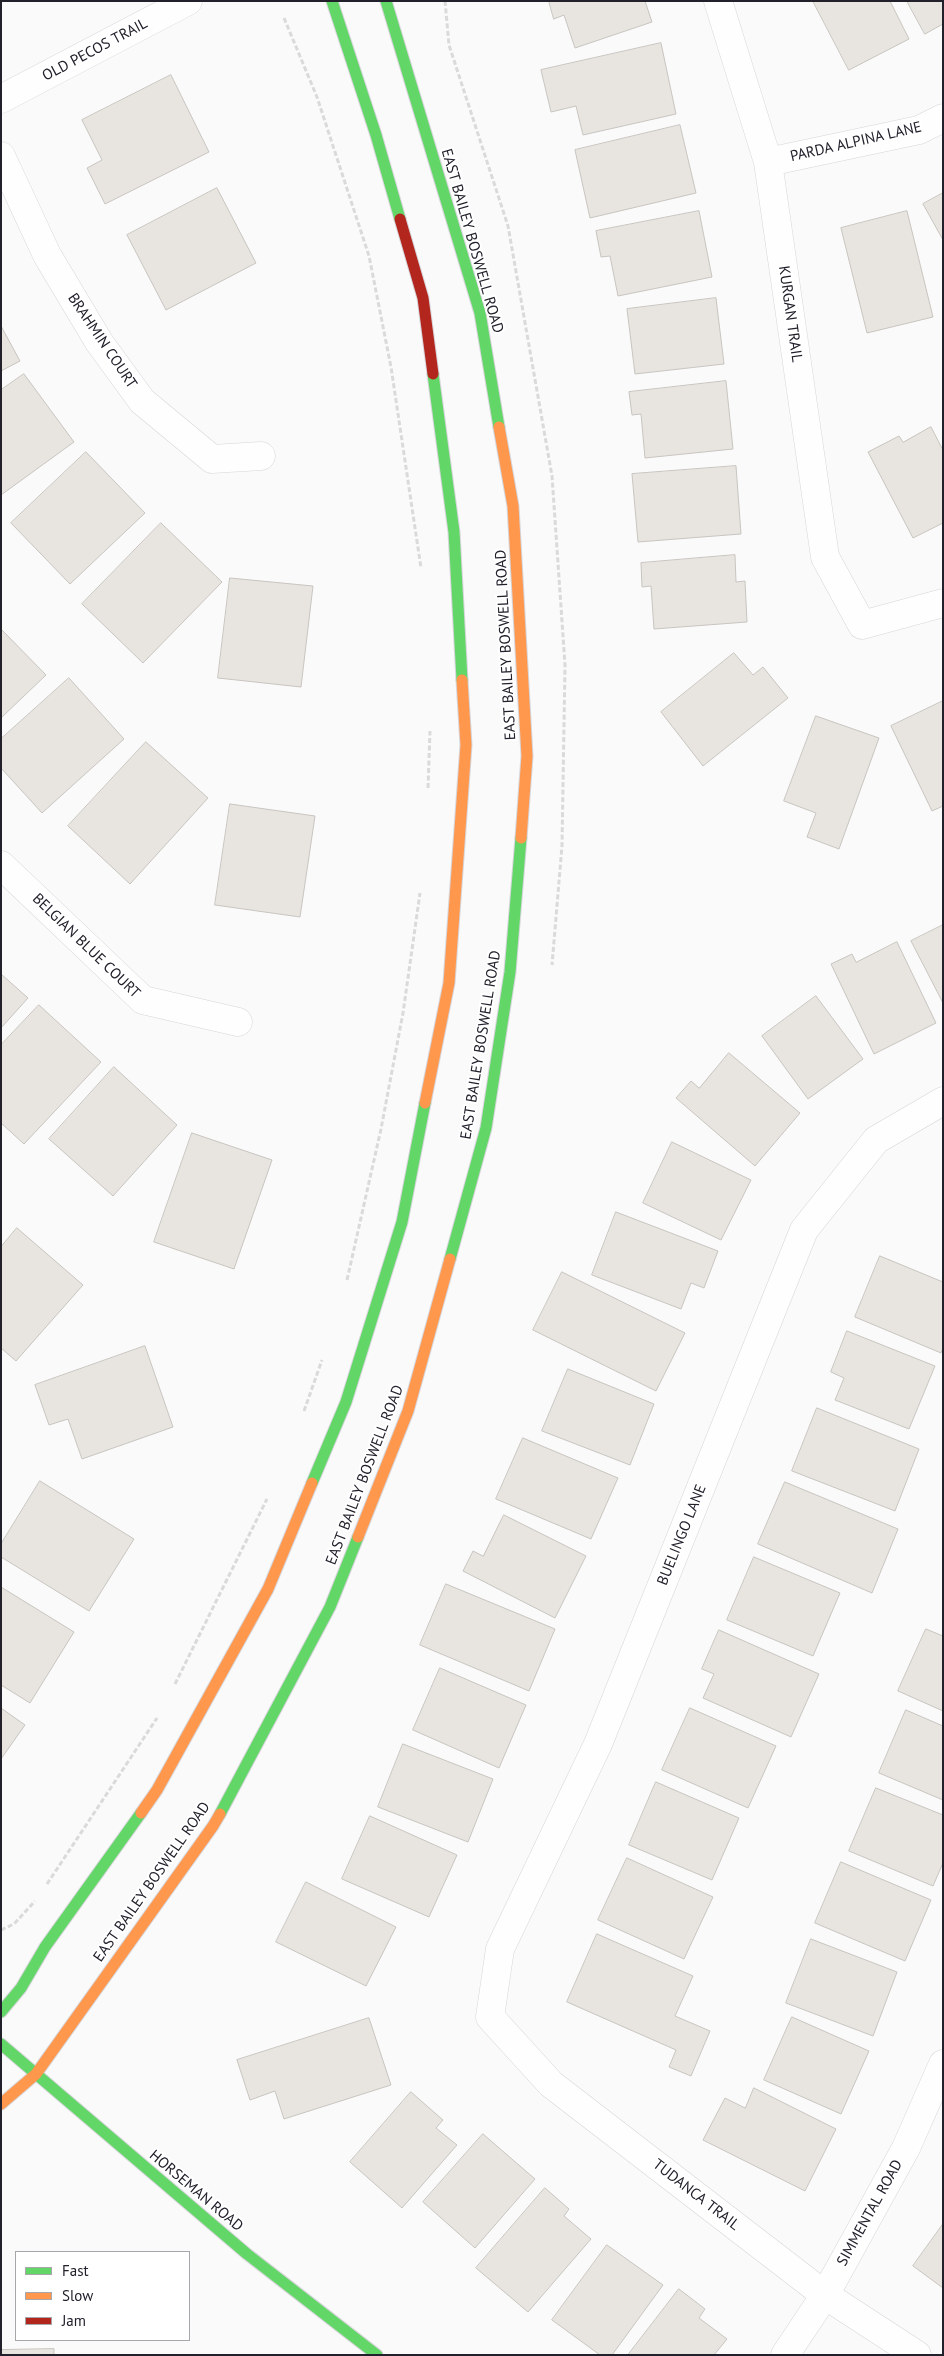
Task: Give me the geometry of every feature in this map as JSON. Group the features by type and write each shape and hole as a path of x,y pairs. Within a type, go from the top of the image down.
{"street":[{"name":"OLD PECOS TRAIL","path":"1,99 188,1"},
{"path":"1,2012 21,1988 45,1947 157,1790 268,1590 346,1402 402,1222 450,983 466,745 454,532 423,298 376,135 332,1"},
{"name":"EAST BAILEY BOSWELL ROAD","path":"1,2104 36,2074 213,1826 330,1607 408,1412 486,1128 510,972 528,756 513,506 480,314 386,1"},
{"name":"KURGAN TRAIL","path":"718,1 768,162 825,556 862,624 943,603"},
{"name":"PARDA ALPINA LANE","path":"768,162 919,130 943,118"},
{"name":"BRAHMIN COURT","path":"1,156 46,255 99,342 142,401 212,459 261,456"},
{"name":"BELGIAN BLUE COURT","path":"1,865 143,1000 238,1022"},
{"name":"BUELINGO LANE","path":"490,2017 500,1949 598,1744 804,1230 876,1140 943,1101"},
{"name":"TUDANCA TRAIL","path":"490,2017 551,2084 825,2295 917,2355"},
{"name":"HORSEMAN ROAD","path":"1,2044 247,2254 377,2355"},
{"name":"SIMMENTAL ROAD","path":"784,2355 825,2295 906,2148 943,2064"}],"path":[{"path":"284,18 317,96 369,256 391,367 421,575"},
{"path":"427,796 430,726"},
{"path":"346,1287 381,1129 404,1013 421,885"},
{"path":"303,1414 326,1351"},
{"path":"172,1691 270,1494"},
{"path":"43,1889 158,1716"},
{"path":"1,1930 14,1924 38,1898"}],"building":[{"path":"549,1 645,1 652,22 575,48 564,15 554,19"},
{"path":"813,1 890,1 909,39 849,70"},
{"path":"907,1 943,1 943,24 925,34"},
{"path":"661,43 676,114 583,135 576,106 551,112 541,70"},
{"path":"171,75 209,152 105,204 87,168 102,160 82,120"},
{"path":"680,125 696,193 590,218 575,150"},
{"path":"217,188 256,263 166,310 127,235"},
{"path":"943,193 943,240 923,204"},
{"path":"699,211 712,277 618,296 610,256 601,257 596,231"},
{"path":"907,211 933,317 867,333 841,228"},
{"path":"716,298 724,364 635,374 627,309"},
{"path":"1,326 20,361 1,371"},
{"path":"24,374 74,442 1,495 1,390"},
{"path":"726,381 733,449 645,458 641,414 632,415 629,392"},
{"path":"931,427 943,450 943,523 913,538 868,452 899,436 903,442"},
{"path":"86,452 145,513 70,584 11,523"},
{"path":"736,466 741,534 638,542 632,474"},
{"path":"161,523 222,582 143,663 82,604"},
{"path":"735,555 736,582 745,581 747,622 654,629 651,586 642,587 641,563"},
{"path":"230,578 313,586 301,687 218,678"},
{"path":"1,629 46,675 1,718"},
{"path":"734,653 753,675 763,667 788,698 703,766 661,712"},
{"path":"69,678 124,739 42,813 1,768 1,739"},
{"path":"943,701 943,806 932,811 891,726"},
{"path":"816,716 879,738 839,849 807,837 816,813 784,801"},
{"path":"146,742 208,798 130,884 68,826"},
{"path":"230,804 315,816 300,917 215,905"},
{"path":"943,925 943,1003 911,941"},
{"path":"897,942 936,1023 874,1054 831,964 852,954 856,962"},
{"path":"1,974 28,998 1,1028"},
{"path":"816,996 863,1059 808,1099 762,1036"},
{"path":"39,1005 101,1062 24,1144 1,1123 1,1045"},
{"path":"729,1053 800,1113 755,1166 676,1098 691,1081 699,1088"},
{"path":"114,1067 177,1125 113,1196 49,1139"},
{"path":"192,1133 272,1160 234,1269 154,1242"},
{"path":"672,1142 751,1180 721,1240 643,1203"},
{"path":"616,1212 718,1251 704,1288 691,1283 681,1309 592,1275"},
{"path":"17,1228 83,1285 16,1361 1,1348 1,1247"},
{"path":"880,1256 943,1282 943,1348 941,1353 855,1317"},
{"path":"562,1272 685,1333 656,1391 533,1330"},
{"path":"847,1331 935,1366 909,1429 835,1400 844,1378 831,1372"},
{"path":"145,1346 173,1427 82,1459 68,1419 49,1425 35,1385"},
{"path":"568,1369 654,1404 630,1465 542,1431"},
{"path":"817,1408 919,1449 895,1511 792,1471"},
{"path":"523,1438 618,1478 591,1539 496,1499"},
{"path":"40,1481 134,1539 89,1611 1,1557 1,1544"},
{"path":"785,1482 898,1529 872,1593 758,1544"},
{"path":"504,1515 586,1556 555,1618 463,1571 473,1551 483,1556"},
{"path":"754,1557 840,1593 813,1656 727,1620"},
{"path":"446,1584 555,1629 529,1691 420,1645"},
{"path":"1,1587 74,1632 30,1703 1,1685"},
{"path":"926,1629 943,1636 943,1711 898,1691"},
{"path":"719,1630 819,1674 791,1737 703,1698 714,1674 702,1669"},
{"path":"440,1668 526,1705 499,1768 413,1730"},
{"path":"1,1708 25,1725 1,1759"},
{"path":"690,1708 776,1746 748,1808 662,1770"},
{"path":"906,1710 943,1726 943,1800 879,1773"},
{"path":"403,1744 493,1779 468,1842 378,1807"},
{"path":"656,1782 739,1818 712,1880 629,1845"},
{"path":"876,1788 943,1815 943,1863 933,1886 849,1851"},
{"path":"370,1816 457,1855 429,1917 342,1879"},
{"path":"627,1858 713,1897 684,1959 598,1920"},
{"path":"841,1862 931,1900 905,1961 815,1923"},
{"path":"306,1882 396,1927 366,1986 276,1942"},
{"path":"597,1934 693,1976 675,2016 710,2031 691,2076 669,2067 676,2050 567,2002"},
{"path":"811,1939 897,1972 873,2036 786,2003"},
{"path":"792,2017 869,2051 841,2114 764,2080"},
{"path":"369,2018 391,2085 284,2119 275,2091 250,2100 237,2060"},
{"path":"754,2088 836,2129 805,2191 703,2140 725,2098 745,2108"},
{"path":"411,2092 443,2120 436,2128 457,2145 402,2208 350,2162"},
{"path":"483,2134 535,2179 475,2248 423,2202"},
{"path":"545,2188 569,2209 564,2216 591,2239 528,2312 476,2268"},
{"path":"943,2224 943,2288 913,2266"},
{"path":"607,2245 663,2285 612,2355 600,2355 552,2320"},
{"path":"679,2289 705,2309 699,2318 727,2339 714,2355 628,2355"},
{"path":"54,2349 54,2355 1,2355 1,2350"}],"traffic: fast":[{"path":"332,1 376,135 400,219"},
{"path":"386,1 480,313 499,427"},
{"path":"433,374 454,532 462,680"},
{"path":"450,1259 486,1128 510,972 521,838"},
{"path":"312,1483 346,1402 402,1222 425,1103"},
{"path":"220,1814 330,1607 358,1537"},
{"path":"1,2012 21,1988 45,1947 141,1813"},
{"path":"1,2044 247,2254 377,2355"}],"traffic: slow":[{"path":"499,427 513,506 527,756 521,838"},
{"path":"425,1103 449,983 466,745 462,680"},
{"path":"358,1537 408,1411 450,1259"},
{"path":"141,1813 157,1790 268,1589 312,1483"},
{"path":"1,2104 36,2074 220,1814"}],"traffic: jam":[{"path":"400,219 423,298 433,374"}]}
